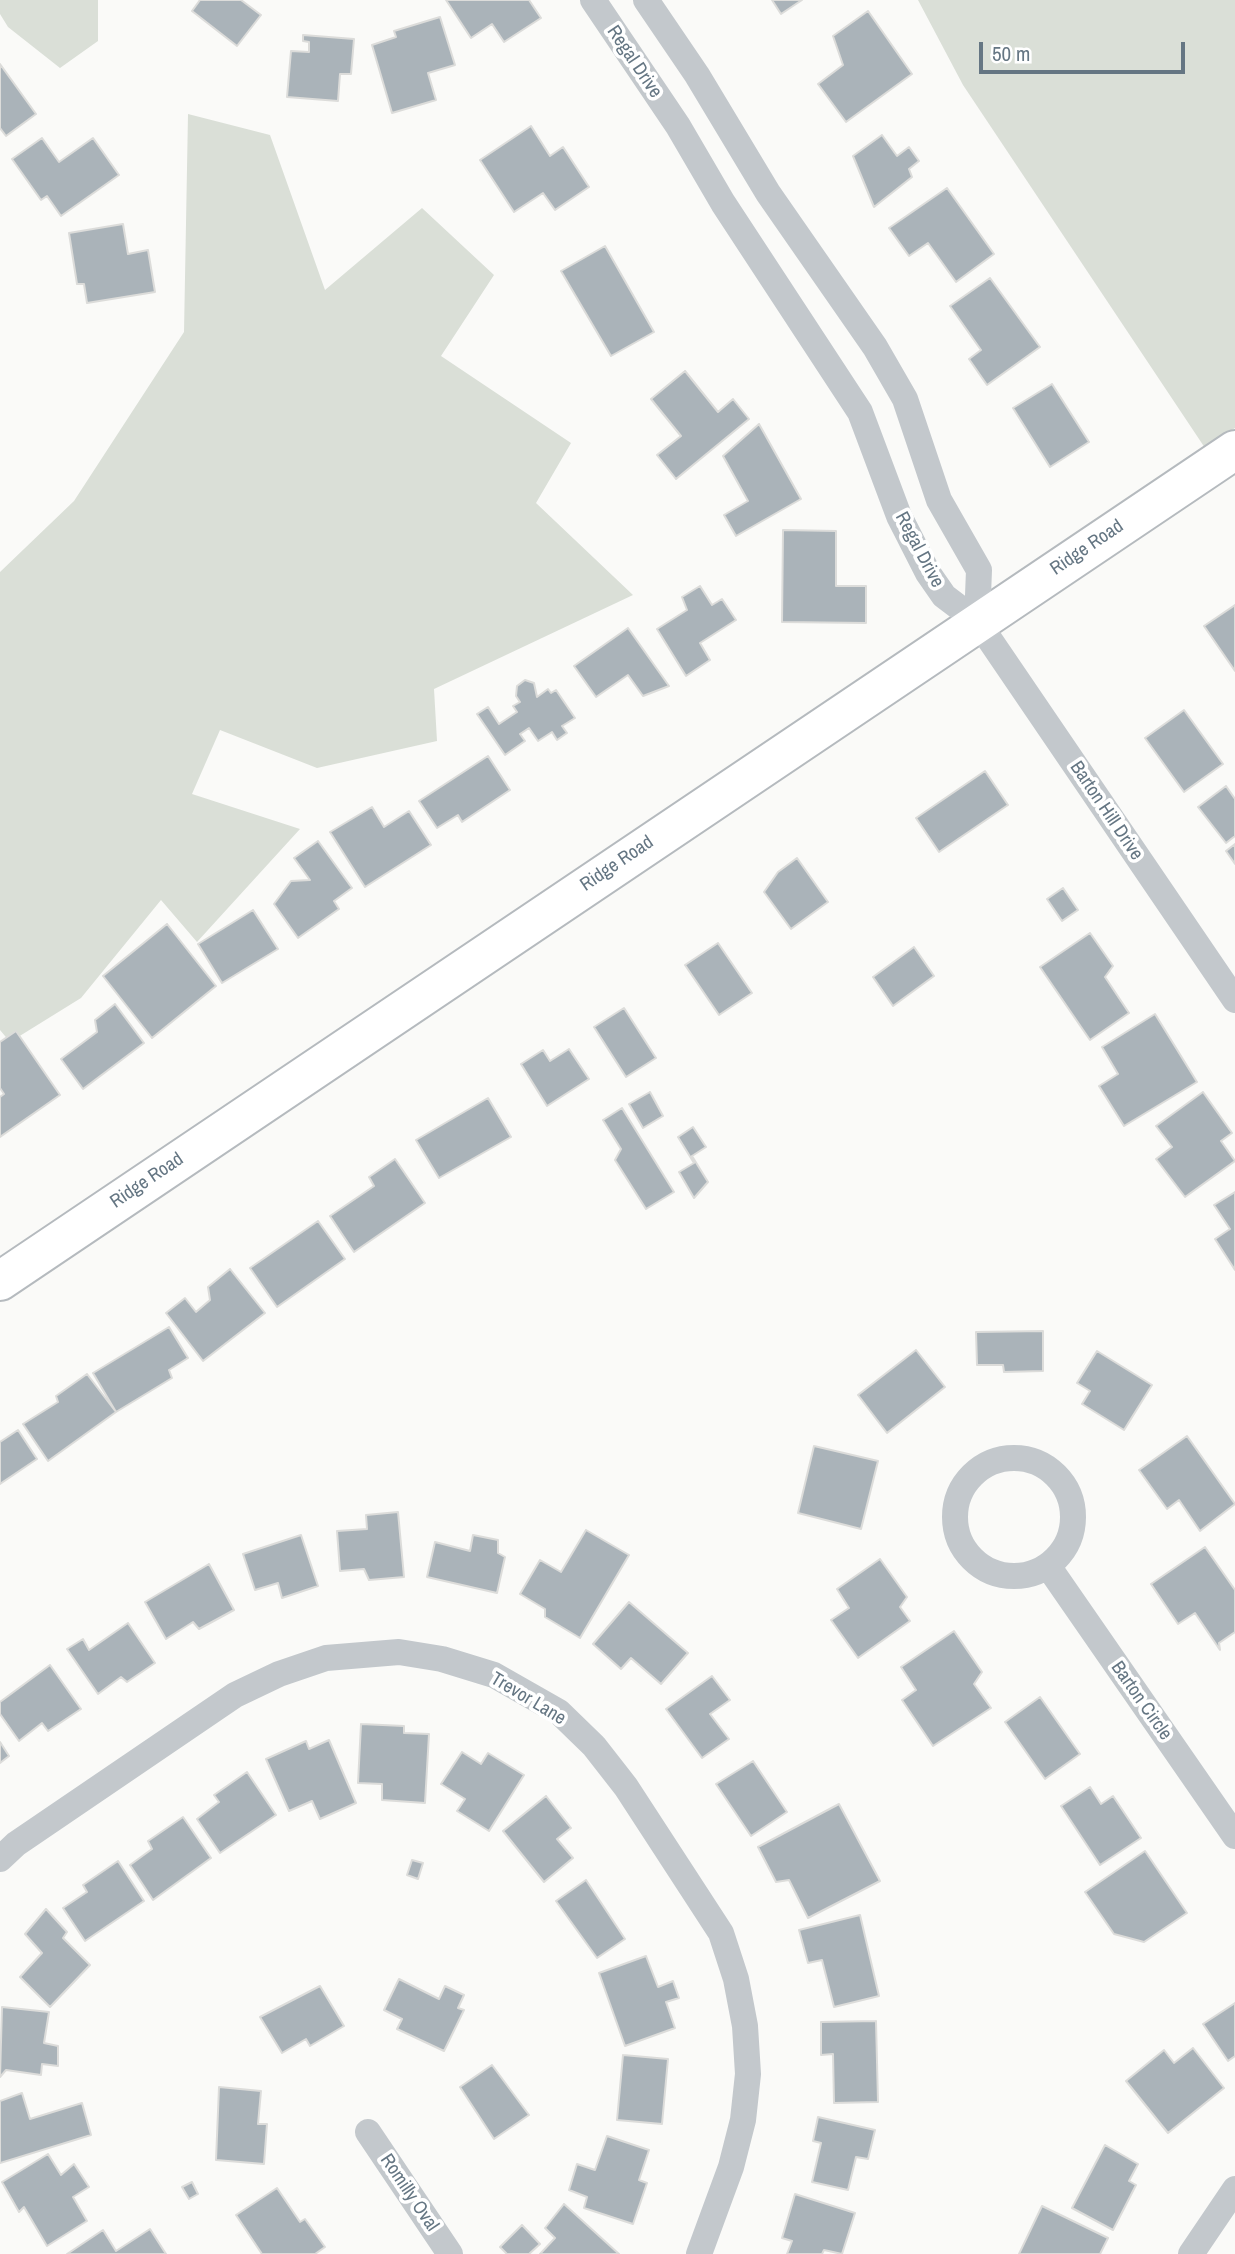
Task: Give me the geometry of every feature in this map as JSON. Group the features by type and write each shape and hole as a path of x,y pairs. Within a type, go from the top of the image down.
{"main road":[{"name":"Ridge Road","path":"0,1281 977,621 1235,450"}],"street":[{"name":"Regal Drive","path":"593,0 678,126 723,203 860,412 899,516 928,573 944,596 977,621"},
{"path":"646,0 697,75 768,193 875,347 905,399 939,500 979,570 977,621"},
{"path":"784,295 821,269"},
{"name":"Barton Hill Drive","path":"977,621 1235,1000"},
{"path":"1020,1457 1040,1463 1063,1483 1069,1492 1074,1513 1072,1533 1063,1552 1048,1566 1031,1574 1013,1576 994,1573 978,1564 965,1550 957,1533 955,1514 958,1496 967,1480 981,1467 1000,1459 1020,1457"},
{"name":"Barton Circle","path":"1048,1566 1235,1836"},
{"name":"Trevor Lane","path":"0,1858 16,1844 235,1695 279,1674 326,1658 399,1652 442,1660 505,1681 559,1713 594,1746 626,1787 721,1933 736,1979 745,2026 748,2074 743,2120 731,2167 699,2254"},
{"name":"Romilly Oval","path":"368,2132 450,2254"},
{"path":"1191,2254 1235,2189"}],"shaded area":[{"path":"0,0 98,0 98,41 60,68 8,27 0,14"},
{"path":"918,0 1235,0 1235,428 1205,448 963,85"},
{"path":"188,114 270,135 325,290 422,208 494,275 441,356 571,443 536,503 633,595 434,689 437,741 317,768 220,730 192,794 300,829 197,942 161,900 81,998 10,1042 0,1030 0,572 74,501 184,332"}],"building":[{"path":"200,0 241,0 261,15 237,46 192,11"},
{"path":"446,0 529,0 541,18 504,42 492,24 471,38"},
{"path":"772,0 802,0 781,14"},
{"path":"868,11 912,74 846,122 818,84 843,65 833,36"},
{"path":"440,17 455,65 428,73 436,100 392,113 372,45 396,37 394,31"},
{"path":"303,35 354,39 351,74 340,74 338,101 287,97 291,51 309,52 309,42 303,41"},
{"path":"0,64 36,114 6,136 0,128"},
{"path":"531,126 550,156 563,147 589,187 555,210 543,193 514,212 480,160"},
{"path":"882,135 897,156 909,147 919,161 909,169 912,177 874,207 853,156"},
{"path":"42,138 59,162 93,138 119,175 61,216 47,196 41,200 12,159"},
{"path":"947,188 994,254 956,282 928,243 909,256 889,228"},
{"path":"123,224 128,254 148,250 155,292 87,303 84,284 77,284 69,233"},
{"path":"605,246 654,332 611,356 561,271"},
{"path":"990,278 1040,347 987,385 969,359 981,350 950,306"},
{"path":"685,371 718,412 733,399 749,419 676,479 657,455 681,436 651,399"},
{"path":"1052,384 1089,442 1050,467 1013,408"},
{"path":"759,424 801,499 736,536 724,515 748,501 723,456"},
{"path":"783,530 836,531 836,586 866,586 866,623 782,622"},
{"path":"700,586 712,605 722,599 736,620 700,643 710,660 686,676 657,629 687,610 682,597"},
{"path":"1235,605 1235,671 1204,626"},
{"path":"628,628 669,686 643,696 628,675 596,697 574,666"},
{"path":"525,680 534,683 537,697 548,689 551,693 556,690 575,718 562,726 567,733 557,740 552,732 538,741 529,728 520,734 525,741 505,755 477,714 488,707 499,724 517,712 513,706 520,702 516,696 517,686"},
{"path":"1184,710 1223,764 1184,792 1145,738"},
{"path":"488,756 510,790 462,822 458,815 437,828 419,801"},
{"path":"985,771 1008,805 939,852 916,818"},
{"path":"1226,786 1235,799 1235,836 1226,843 1198,807"},
{"path":"372,807 384,827 409,811 431,845 365,887 330,832"},
{"path":"318,841 352,888 334,901 339,909 298,938 274,904 291,881 310,880 294,858"},
{"path":"1235,844 1235,864 1226,851"},
{"path":"797,858 828,902 791,929 764,892 778,872"},
{"path":"1063,888 1078,910 1062,921 1047,899"},
{"path":"253,910 278,949 222,983 198,944"},
{"path":"167,924 216,986 152,1038 103,976"},
{"path":"1090,933 1113,966 1105,977 1129,1013 1090,1040 1040,967"},
{"path":"718,943 752,993 719,1015 685,965"},
{"path":"914,947 934,976 893,1006 873,977"},
{"path":"115,1004 144,1043 83,1089 61,1059 97,1032 95,1020"},
{"path":"624,1008 656,1058 626,1077 594,1027"},
{"path":"1155,1014 1197,1082 1124,1126 1099,1086 1118,1074 1102,1047"},
{"path":"16,1031 60,1095 0,1137 0,1097 4,1094 0,1088 0,1042"},
{"path":"569,1049 589,1079 547,1106 521,1064 543,1050 550,1061"},
{"path":"650,1092 663,1116 643,1128 629,1104"},
{"path":"1203,1092 1232,1133 1221,1141 1235,1161 1185,1197 1156,1159 1172,1147 1156,1126"},
{"path":"488,1098 511,1137 439,1178 416,1140"},
{"path":"622,1108 674,1192 646,1209 615,1160 621,1149 603,1120"},
{"path":"693,1127 706,1147 692,1156 708,1182 694,1198 679,1172 694,1163 678,1137"},
{"path":"395,1159 425,1203 354,1252 330,1216 374,1186 369,1177"},
{"path":"1235,1192 1235,1270 1215,1239 1230,1229 1214,1205"},
{"path":"318,1221 345,1259 277,1307 250,1268"},
{"path":"230,1269 265,1313 203,1361 166,1313 185,1298 196,1312 210,1300 208,1287"},
{"path":"169,1327 188,1358 169,1370 172,1378 116,1412 93,1373"},
{"path":"1043,1331 1043,1371 1004,1372 1003,1365 977,1365 976,1332"},
{"path":"916,1350 945,1387 887,1433 858,1395"},
{"path":"1097,1351 1152,1385 1124,1430 1082,1404 1090,1391 1077,1383"},
{"path":"87,1374 116,1412 48,1461 23,1424 58,1402 56,1396"},
{"path":"18,1430 37,1459 0,1484 0,1442"},
{"path":"1187,1436 1235,1504 1200,1531 1179,1500 1167,1509 1139,1470"},
{"path":"814,1446 878,1461 861,1529 798,1513"},
{"path":"398,1512 404,1577 369,1580 364,1569 340,1571 337,1531 367,1529 366,1515"},
{"path":"586,1530 629,1555 580,1638 545,1617 545,1609 520,1594 540,1560 561,1572"},
{"path":"301,1535 318,1586 282,1598 278,1583 255,1590 243,1554"},
{"path":"473,1535 498,1540 498,1553 505,1557 497,1593 427,1577 435,1542 470,1551"},
{"path":"1205,1547 1235,1590 1235,1632 1219,1643 1220,1650 1195,1613 1178,1624 1151,1584"},
{"path":"880,1559 907,1597 900,1607 910,1621 858,1658 831,1620 849,1608 837,1589"},
{"path":"209,1564 234,1610 199,1629 193,1622 166,1639 145,1602"},
{"path":"629,1602 688,1653 661,1684 631,1658 621,1669 593,1644"},
{"path":"128,1623 155,1663 127,1682 121,1677 98,1694 67,1649 83,1639 89,1650"},
{"path":"954,1631 982,1672 974,1684 991,1708 933,1746 902,1700 916,1690 901,1667"},
{"path":"50,1665 81,1709 48,1731 42,1723 19,1741 0,1714 0,1702"},
{"path":"712,1676 730,1700 710,1714 729,1739 702,1758 666,1709"},
{"path":"1040,1697 1080,1754 1045,1779 1005,1722"},
{"path":"361,1724 404,1726 404,1733 429,1734 425,1803 382,1800 382,1784 358,1783"},
{"path":"329,1740 356,1803 320,1819 312,1801 289,1811 266,1759 306,1741 309,1749"},
{"path":"0,1742 9,1756 0,1763"},
{"path":"462,1752 481,1764 488,1753 524,1775 489,1831 457,1811 465,1799 441,1784"},
{"path":"753,1761 787,1812 751,1836 716,1784"},
{"path":"247,1772 276,1815 220,1853 197,1819 219,1802 214,1795"},
{"path":"1090,1787 1101,1804 1113,1796 1141,1838 1100,1865 1061,1806"},
{"path":"546,1796 571,1828 557,1839 573,1858 544,1882 503,1831"},
{"path":"839,1804 880,1881 808,1918 789,1880 776,1882 758,1847"},
{"path":"183,1817 211,1858 153,1900 130,1865 152,1849 148,1841"},
{"path":"1145,1851 1187,1913 1144,1942 1114,1934 1085,1892"},
{"path":"412,1860 423,1863 418,1879 407,1875"},
{"path":"118,1861 144,1901 85,1941 63,1908 87,1892 83,1885"},
{"path":"586,1880 625,1939 597,1958 556,1901"},
{"path":"46,1909 67,1932 63,1938 90,1965 50,2007 20,1977 42,1953 25,1934"},
{"path":"860,1915 879,1996 834,2007 822,1960 808,1963 799,1930"},
{"path":"646,1956 658,1987 673,1981 679,1998 666,2002 675,2028 625,2046 599,1973"},
{"path":"399,1979 439,1999 445,1986 464,1995 458,2008 464,2010 444,2051 397,2029 402,2019 384,2010"},
{"path":"320,1986 344,2026 310,2046 306,2039 282,2053 260,2017"},
{"path":"1235,2003 1235,2056 1228,2061 1203,2024"},
{"path":"2,2007 49,2012 44,2043 58,2046 58,2066 42,2064 41,2075 6,2070 0,2077"},
{"path":"876,2021 878,2102 834,2103 833,2054 821,2055 821,2022"},
{"path":"1193,2048 1224,2088 1168,2133 1126,2081 1164,2050 1174,2063"},
{"path":"623,2055 668,2059 662,2124 617,2120"},
{"path":"492,2065 529,2115 494,2139 460,2087"},
{"path":"219,2087 261,2091 258,2124 267,2124 264,2164 216,2160"},
{"path":"22,2093 30,2119 82,2103 91,2135 0,2163 0,2101"},
{"path":"818,2117 875,2130 868,2159 856,2157 848,2190 812,2182 821,2143 813,2141"},
{"path":"607,2136 649,2150 639,2180 647,2183 633,2224 584,2208 587,2197 569,2190 577,2164 595,2170"},
{"path":"1105,2145 1138,2164 1129,2181 1136,2185 1113,2230 1072,2208"},
{"path":"48,2154 61,2175 74,2164 89,2187 73,2197 87,2221 47,2246 24,2207 19,2212 2,2182"},
{"path":"192,2182 198,2194 189,2199 182,2187"},
{"path":"277,2188 300,2222 305,2219 325,2247 315,2254 262,2254 236,2215"},
{"path":"795,2194 855,2213 842,2254 824,2250 822,2254 787,2254 792,2241 782,2238"},
{"path":"564,2204 619,2254 540,2254 555,2238 545,2228"},
{"path":"1042,2206 1108,2238 1100,2254 1019,2254"},
{"path":"522,2225 540,2244 529,2254 507,2254 500,2247"},
{"path":"150,2229 166,2254 67,2254 103,2230 116,2251"}]}
